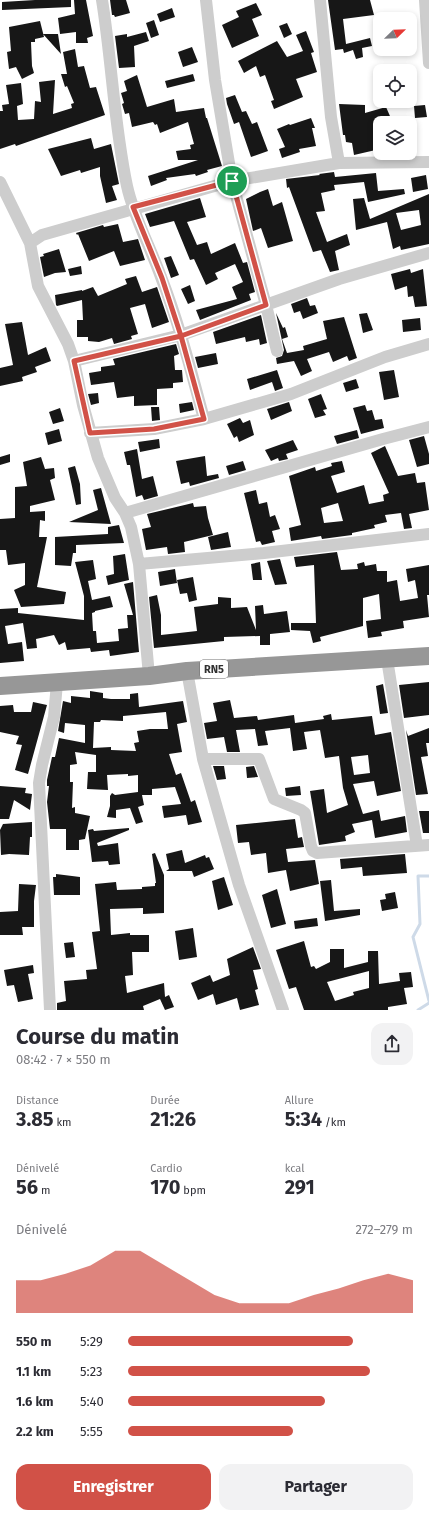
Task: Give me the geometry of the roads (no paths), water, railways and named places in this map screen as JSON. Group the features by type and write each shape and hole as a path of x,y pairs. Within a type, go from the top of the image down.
{"highway":[{"name":"RN5","path":"0,686 149,676 187,671 429,656"}],"street":[{"path":"102,0 113,94 128,186 133,207 162,278 181,336 204,419"},
{"path":"206,0 215,80 232,181 277,351"},
{"path":"320,0 331,117 339,163"},
{"path":"425,0 429,63"},
{"path":"30,242 42,234 133,207 232,181 339,163 429,162"},
{"path":"0,182 30,242 38,286 68,344 74,361 90,433 98,458 116,498 126,513 139,564 149,676"},
{"path":"74,361 181,336 339,279 429,253"},
{"path":"90,433 154,429 204,419 291,394 385,357 429,344"},
{"path":"126,513 376,441 429,428"},
{"path":"139,564 264,553 429,534"},
{"path":"203,759 259,759 274,799 302,810 304,813 311,846 317,853 423,845 387,659"},
{"path":"187,671 203,759 239,885 283,1010"},
{"path":"50,1010 39,783 54,717 57,682"}],"waterway":[{"path":"429,876 418,876 420,924 413,937 429,1001"},
{"path":"418,1010 429,1003"}]}
